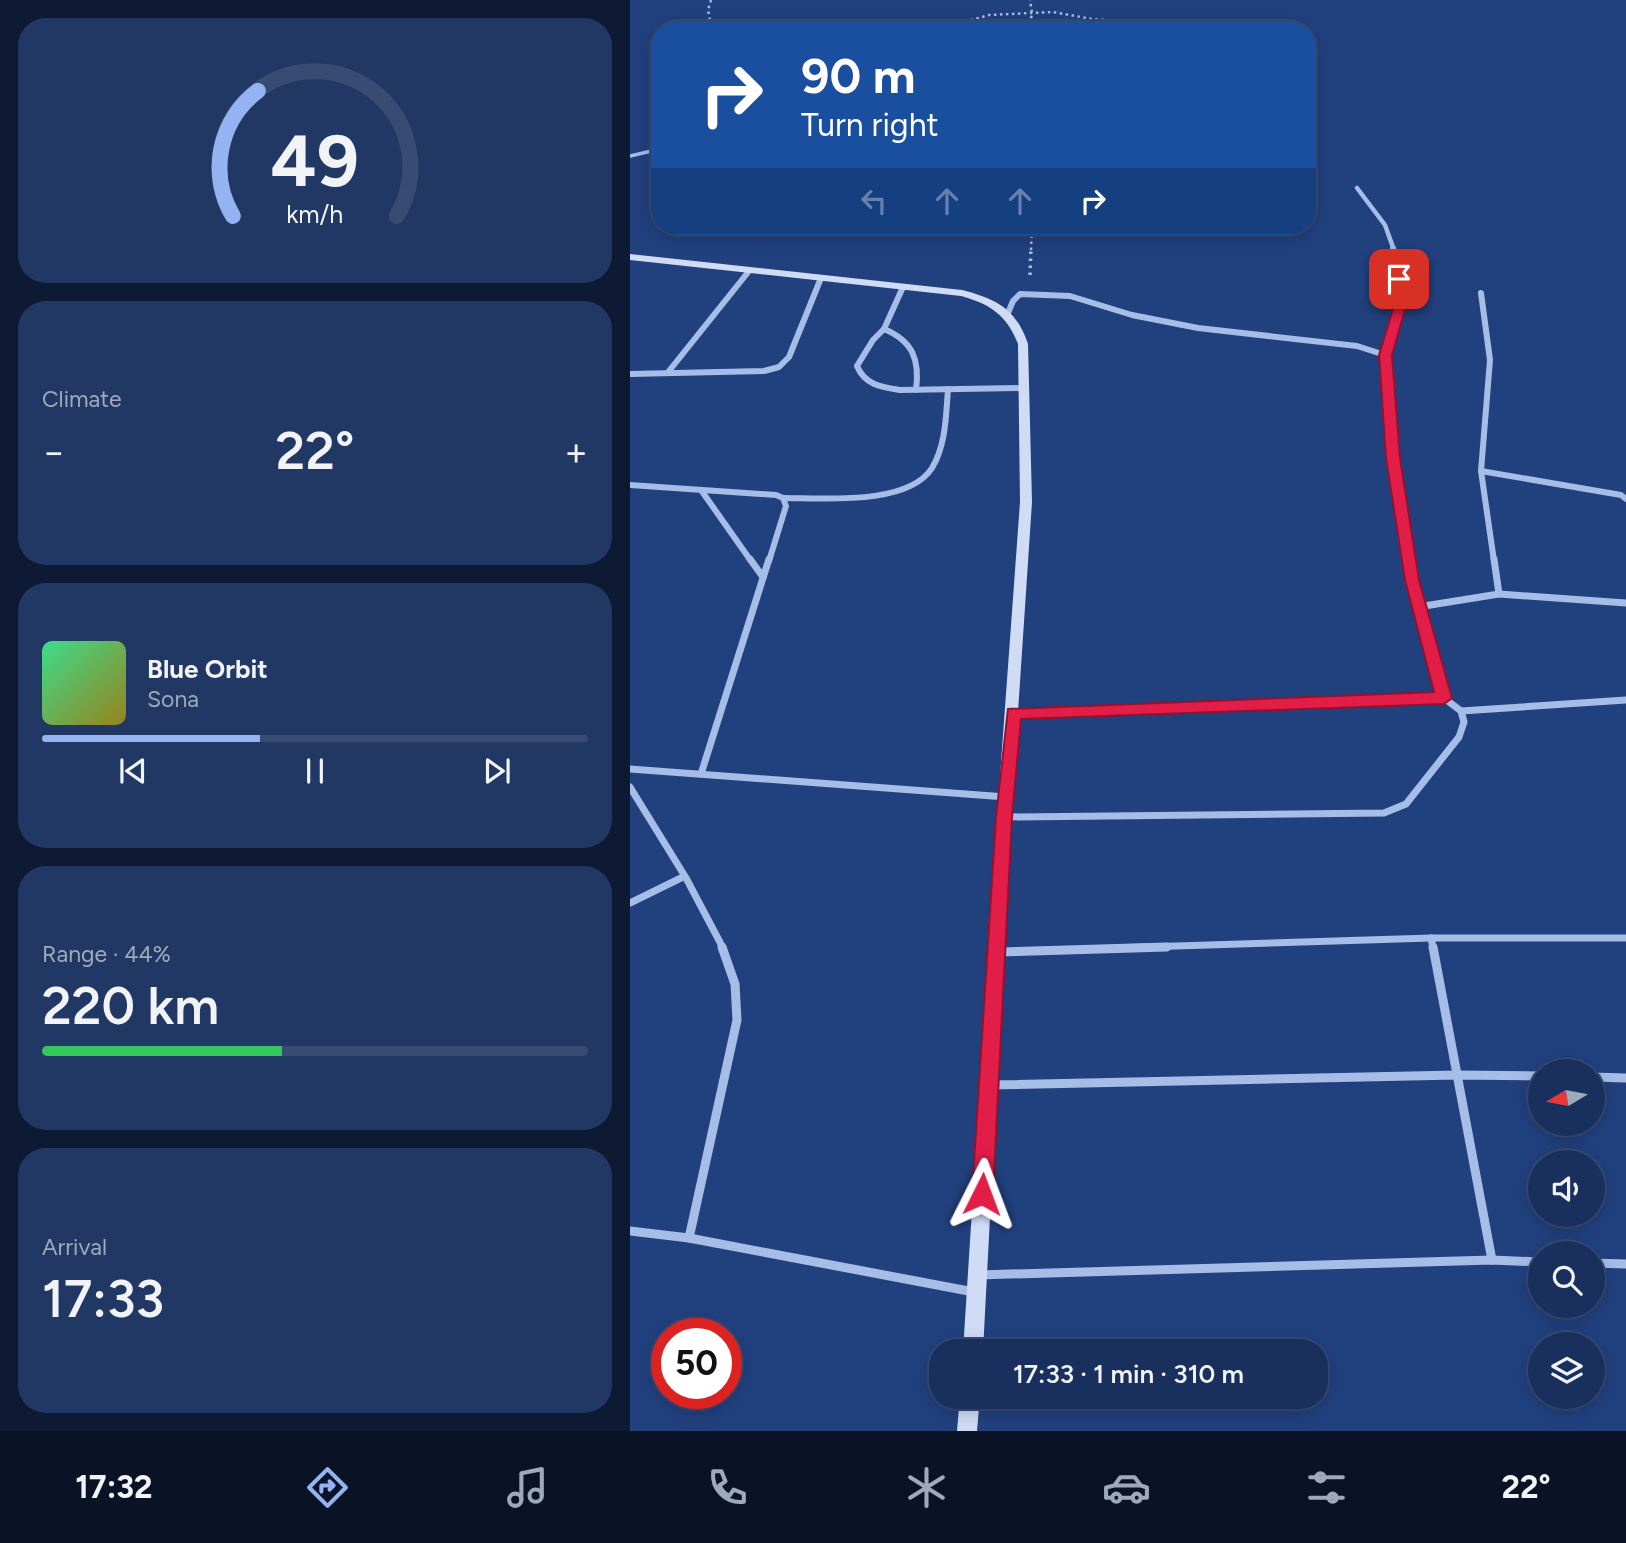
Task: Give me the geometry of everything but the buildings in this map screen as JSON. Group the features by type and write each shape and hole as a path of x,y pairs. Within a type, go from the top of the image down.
{"main road":[{"path":"630,257 962,293 986,300 1008,313 1018,328 1023,344 1026,502 1004,817 974,1339"},
{"path":"967,1431 969,1409"}],"street":[{"path":"1004,817 1384,814 1406,804 1459,737 1464,722 1461,711 1444,698 1418,607 1393,458 1385,355 1402,299 1396,258 1385,225 1357,188"},
{"path":"669,371 749,271"},
{"path":"630,374 669,371 764,371 779,367 789,357 821,278"},
{"path":"903,287 884,329 873,340 857,366 861,376 870,384 887,389 916,390 1024,388"},
{"path":"1480,293 1490,360 1481,471 1499,594"},
{"path":"1008,313 1013,301 1020,294 1070,296 1132,315 1184,325 1357,346 1385,355"},
{"path":"884,329 902,335 916,354 920,373 916,390"},
{"path":"630,485 776,495 783,498 894,493 913,487 926,476 937,456 945,425 948,389"},
{"path":"1481,471 1621,495 1626,499"},
{"path":"701,490 763,577"},
{"path":"701,774 786,506 783,498"},
{"path":"1418,607 1499,594 1626,603"},
{"path":"1013,713 1444,698"},
{"path":"1461,711 1626,700"},
{"path":"630,769 1007,797"},
{"path":"630,787 713,928 733,974 737,998 737,1020 689,1238"},
{"path":"630,903 683,877"},
{"path":"1431,938 1492,1260"},
{"path":"996,952 1431,938 1626,938"},
{"path":"989,1085 1528,1076"},
{"path":"1605,1077 1626,1077"},
{"path":"630,1231 689,1238 977,1292"},
{"path":"978,1275 1492,1260 1528,1262"},
{"path":"1605,1263 1626,1264"}],"lane":[{"path":"630,156 651,151"}],"path":[{"path":"710,21 708,10 711,0"},
{"path":"1030,0 1031,21"},
{"path":"968,21 989,15 1071,13 1092,19 1120,21"},
{"path":"1020,294 1032,271 1032,235"}],"route":[{"path":"982,1194 1004,817 1013,713 1444,698 1412,580 1393,458 1385,355 1402,299 1399,279"}]}
